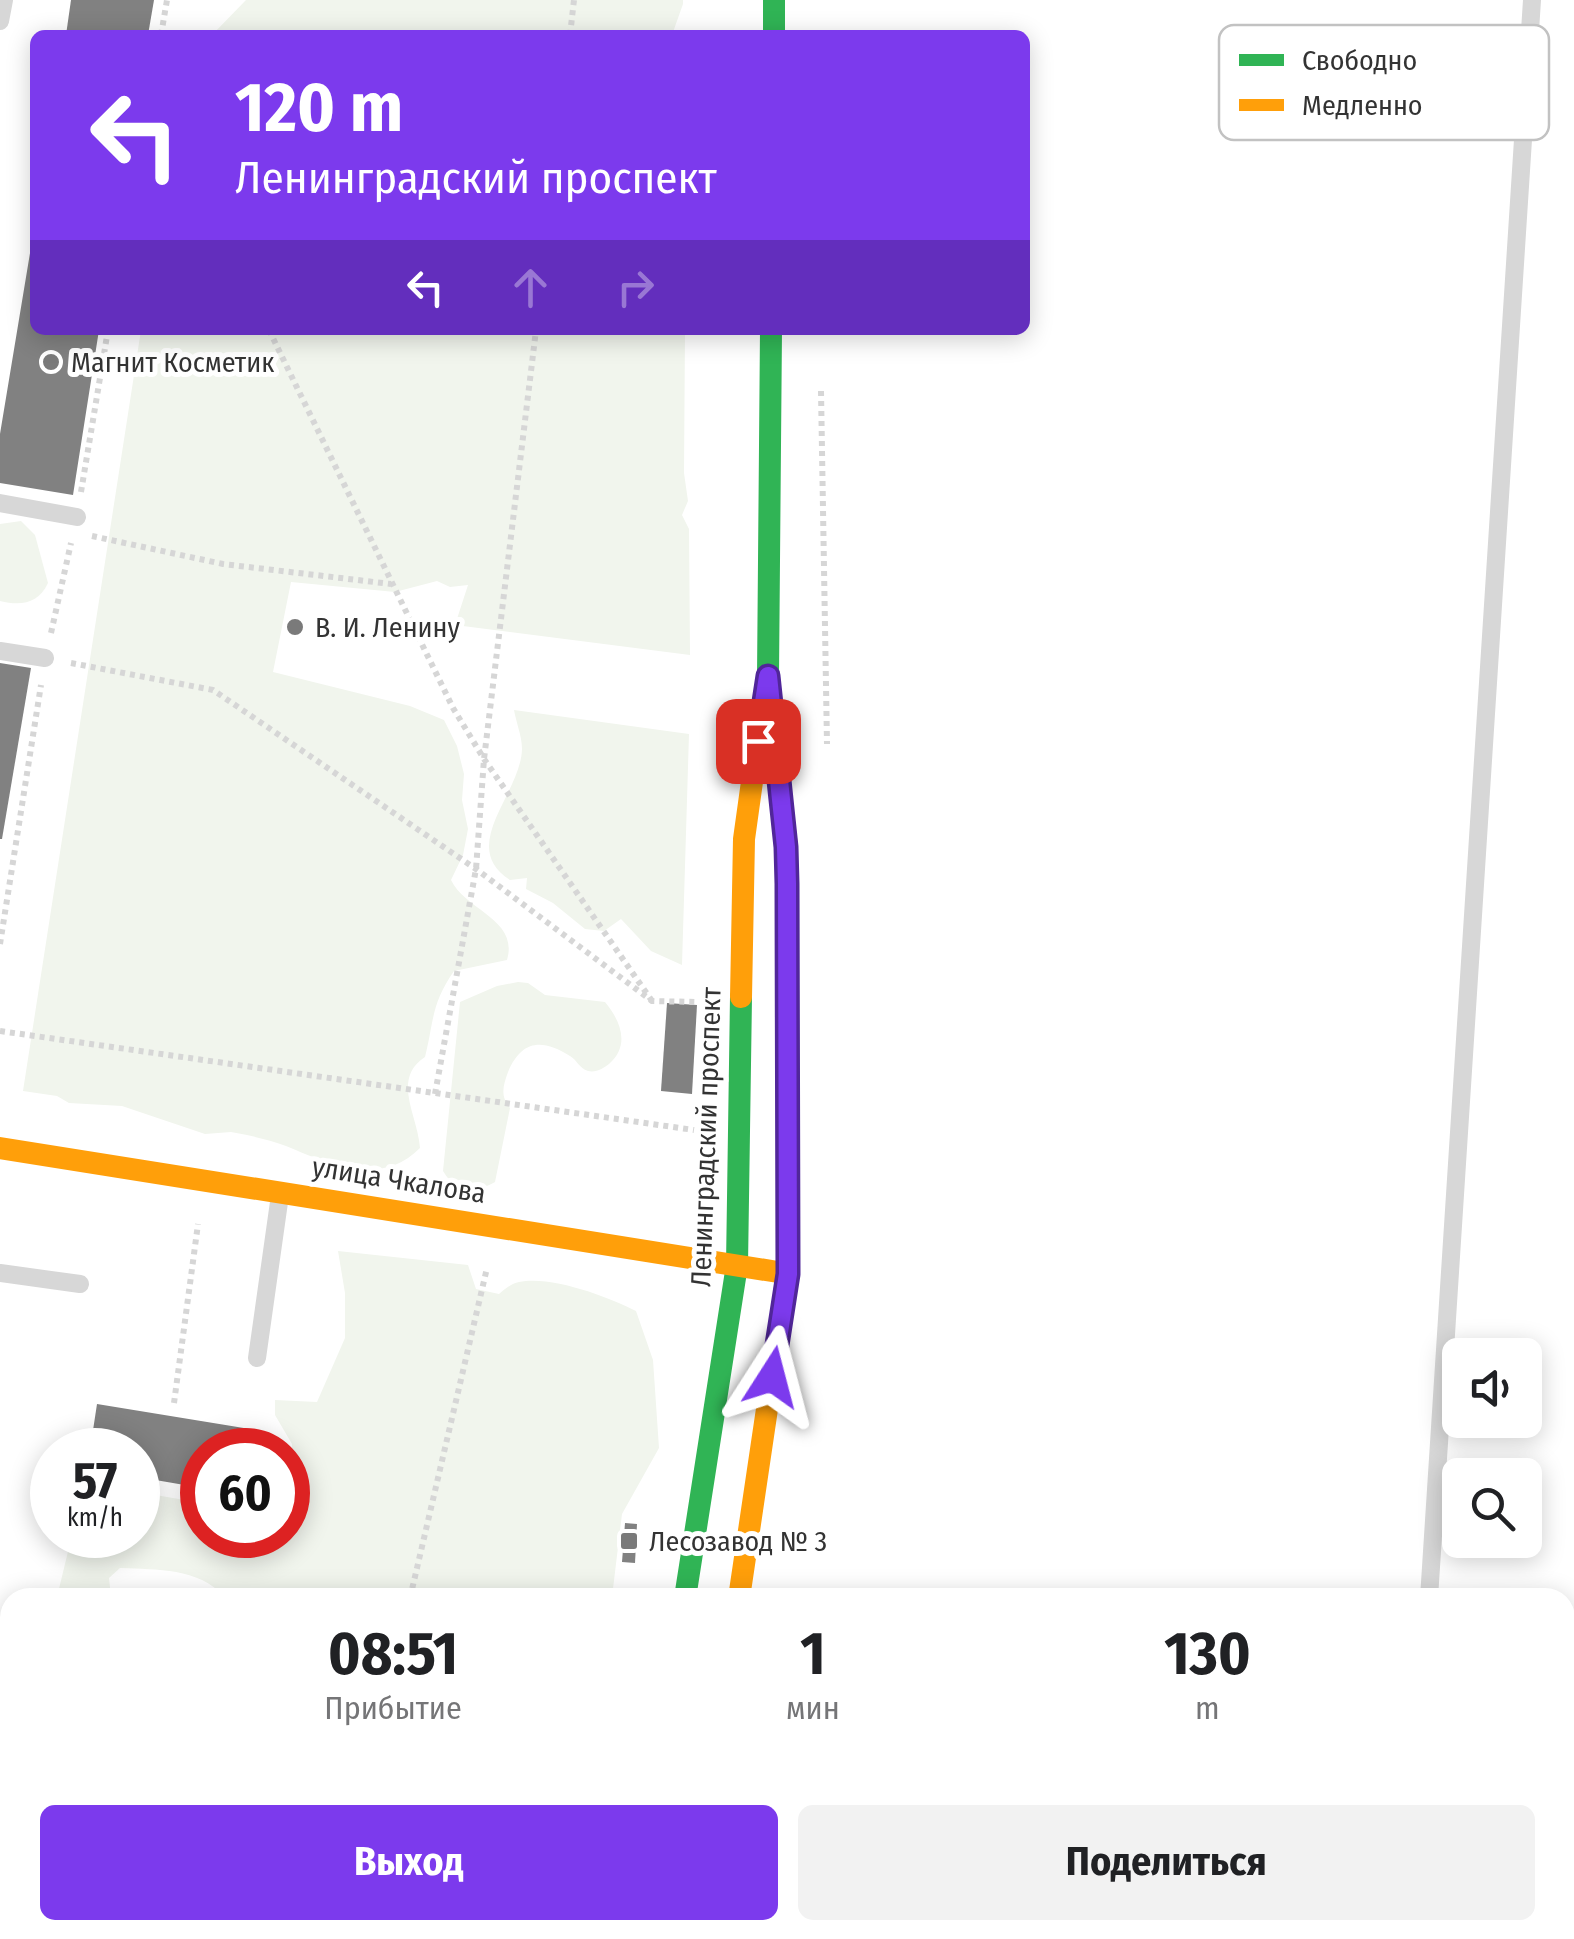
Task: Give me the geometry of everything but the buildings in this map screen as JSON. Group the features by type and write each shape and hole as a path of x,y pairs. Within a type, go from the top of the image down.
{"main road":[{"path":"774,0 774,30"},
{"name":"Ленинградский проспект","path":"741,1588 788,1274 786,847 768,676 771,335"},
{"name":"Ленинградский проспект","path":"687,1588 737,1265 744,839 768,676"},
{"name":"улица Чкалова","path":"0,1148 788,1274"}],"lane":[{"path":"0,22 4,0"},
{"path":"1530,25 1532,0"},
{"path":"1431,1588 1523,140"},
{"path":"0,503 75,525"},
{"path":"0,651 45,658"},
{"path":"257,1358 280,1192"},
{"path":"0,1273 80,1284"}],"path":[{"path":"162,30 168,0"},
{"path":"571,30 574,0"},
{"path":"271,335 453,708 484,759 652,1001"},
{"path":"435,1094 476,869 484,759 535,335"},
{"path":"75,525 223,564 392,584"},
{"path":"0,944 45,658 213,690 476,869 652,1001 706,1002"},
{"path":"0,1032 696,1130"},
{"path":"174,1403 199,1218"},
{"path":"412,1588 488,1267"}],"shaded area":[{"path":"246,0 683,0 674,30 217,30"},
{"path":"140,335 685,335 684,473 688,501 682,515 689,529 690,655 455,625 468,585 450,587 437,581 395,592 291,582 273,672 410,706 444,720 457,746 464,774 462,800 468,829 463,855 451,880 458,891 499,925 509,946 507,960 454,971 441,993 425,1057 415,1066 408,1087 420,1148 388,1167 354,1169 252,1136 231,1132 205,1134 122,1106 69,1103 57,1096 23,1091"},
{"path":"21,521 35,535 48,583 28,602 0,601 0,524"},
{"path":"514,710 689,734 682,965 651,951 621,919 604,931 585,929 553,903 526,889 527,878 510,880 495,866 489,852 490,835 519,766 522,749"},
{"path":"528,983 545,995 605,1002 619,1025 620,1049 609,1064 594,1071 585,1070 570,1056 551,1047 534,1045 520,1053 504,1086 510,1108 495,1182 466,1189 454,1184 443,1171 460,1002 497,986"},
{"path":"338,1251 468,1265 476,1289 499,1294 516,1283 563,1284 636,1311 653,1360 659,1448 622,1514 613,1588 215,1588 189,1575 120,1568 109,1578 110,1588 59,1588 66,1558 160,1558 160,1496 180,1499 180,1558 310,1558 310,1428 283,1428 275,1415 275,1400 317,1402 345,1338 345,1293"}],"traffic: fast":[{"path":"774,0 774,30"},
{"path":"771,335 768,676 783,812"},
{"path":"687,1588 737,1265 741,997"}],"traffic: slow":[{"path":"741,997 744,839 756,753"},
{"path":"740,1588 787,1274 787,847 783,812"},
{"path":"0,1148 778,1272"}],"place":[{"name":"Магнит Косметик","path":"51,362"},
{"name":"В. И. Ленину","path":"295,627"},
{"name":"Лесозавод № 3","path":"629,1541"}],"route":[{"path":"758,741 768,676 787,884 788,1274 772,1377"}]}
